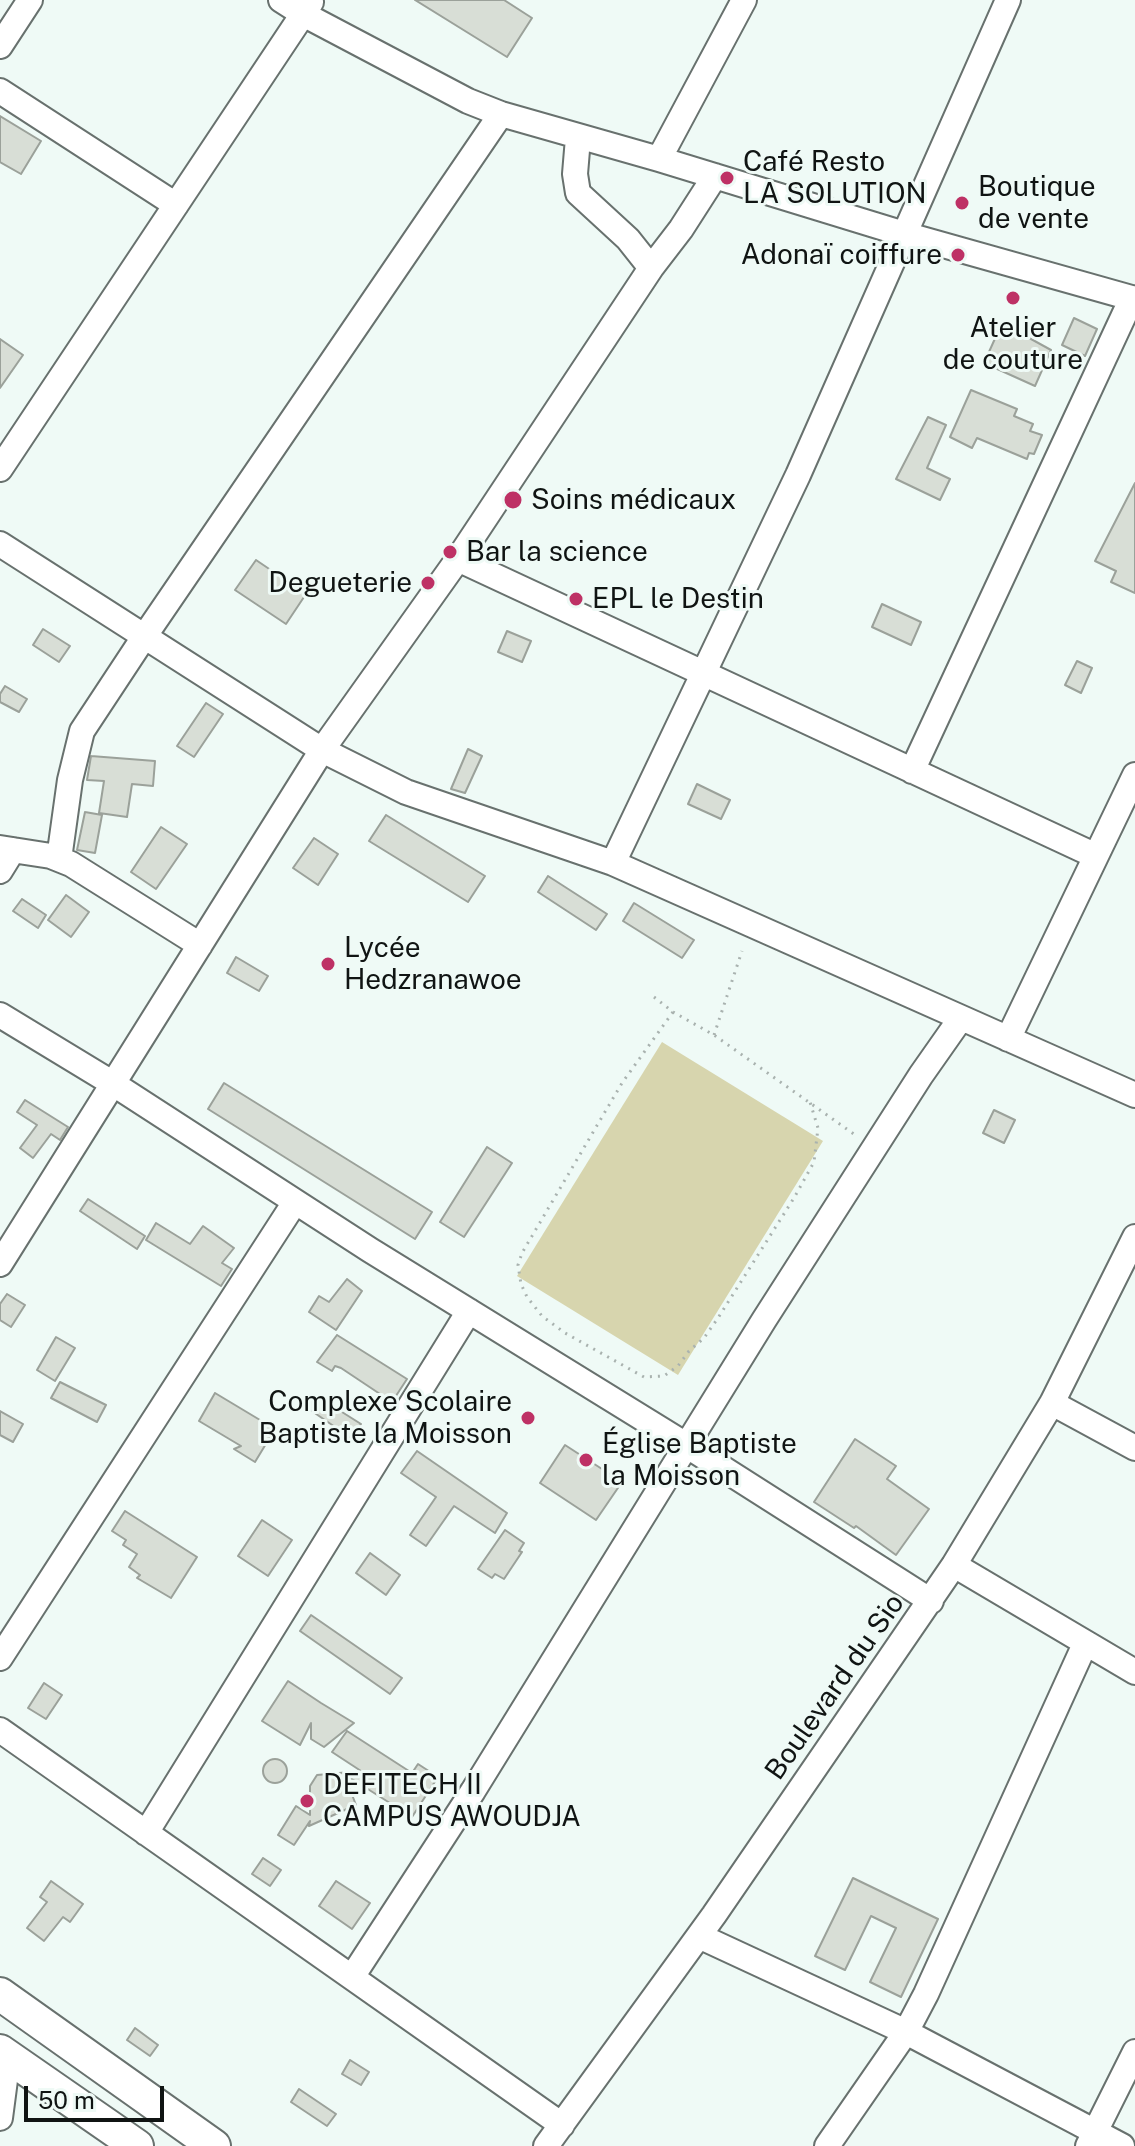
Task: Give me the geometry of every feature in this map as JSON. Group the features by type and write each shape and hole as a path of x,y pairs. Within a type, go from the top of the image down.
{"main road":[{"path":"0,1994 214,2146"},
{"path":"4,2054 137,2146"}],"street":[{"path":"0,46 30,0"},
{"path":"281,0 308,7 468,101 501,114 904,234 1133,298 912,771"},
{"path":"613,863 798,475 1008,0"},
{"path":"659,159 739,2"},
{"path":"0,469 308,7"},
{"path":"0,91 176,205"},
{"path":"59,859 70,780 82,731 501,114"},
{"path":"578,138 575,174 578,193 628,239 651,268"},
{"path":"0,1264 322,750 458,559 715,176"},
{"path":"0,544 322,750 406,792 613,863 1135,1095"},
{"path":"458,559 1096,856"},
{"path":"1008,1039 1135,775"},
{"path":"0,871 7,849 59,859 200,945"},
{"path":"0,1015 931,1601"},
{"path":"352,1977 473,1791 686,1445 921,1075 961,1018"},
{"path":"0,1658 295,1202"},
{"name":"Boulevard du Sio","path":"546,2146 699,1936 931,1601 1052,1403 1135,1237"},
{"path":"146,1833 469,1311"},
{"path":"1052,1403 1135,1448"},
{"path":"954,1565 1135,1672"},
{"path":"827,2146 906,2032 926,1994 1085,1644"},
{"path":"0,1730 562,2125"},
{"path":"699,1936 906,2032 1092,2139 1122,2146"},
{"path":"1092,2139 1135,2052"},
{"path":"0,2118 4,2054"}],"path":[{"path":"714,1035 742,951"},
{"path":"654,997 810,1102 873,1151"},
{"path":"673,1012 622,1083 522,1253 518,1265 527,1297 542,1316 565,1333 644,1377 664,1376 678,1366 718,1318 814,1162 818,1128 810,1102"}],"shaded area":[{"path":"662,1042 823,1141 678,1375 517,1276"}],"building":[{"path":"415,0 504,0 532,18 507,57"},
{"path":"0,116 41,141 21,174 0,162"},
{"path":"1074,318 1097,329 1085,356 1062,345"},
{"path":"1002,323 1051,350 1035,386 984,363"},
{"path":"0,339 23,355 0,388"},
{"path":"971,390 1017,409 1014,416 1033,424 1030,431 1042,435 1034,454 1029,453 1027,459 977,438 972,448 950,437"},
{"path":"928,417 946,425 927,468 950,479 940,500 896,479"},
{"path":"1135,483 1135,593 1111,582 1116,571 1095,561"},
{"path":"256,560 306,594 286,624 235,590"},
{"path":"882,604 921,622 911,645 872,627"},
{"path":"43,629 70,646 59,662 33,645"},
{"path":"507,631 531,641 522,662 498,652"},
{"path":"1077,661 1092,668 1081,693 1065,685"},
{"path":"5,686 27,699 19,712 0,702"},
{"path":"206,703 223,714 194,757 177,746"},
{"path":"468,749 482,756 465,793 451,789"},
{"path":"91,756 155,761 153,786 132,784 127,817 99,813 104,781 87,780"},
{"path":"697,784 730,800 721,819 688,804"},
{"path":"85,812 102,815 95,853 77,850"},
{"path":"386,815 485,876 468,902 369,841"},
{"path":"161,827 187,844 156,889 131,872"},
{"path":"314,838 338,854 318,885 293,868"},
{"path":"548,876 607,914 596,930 538,892"},
{"path":"66,895 89,912 71,937 48,920"},
{"path":"22,899 46,915 38,928 13,911"},
{"path":"634,903 694,940 682,958 623,921"},
{"path":"236,957 268,976 259,991 227,973"},
{"path":"224,1083 432,1212 415,1239 208,1109"},
{"path":"25,1100 68,1127 60,1140 51,1134 33,1158 20,1148 37,1125 17,1112"},
{"path":"994,1110 1015,1120 1004,1143 983,1133"},
{"path":"487,1147 512,1163 464,1237 440,1222"},
{"path":"88,1199 145,1236 137,1249 80,1211"},
{"path":"156,1223 190,1244 203,1226 234,1248 222,1263 232,1269 221,1286 146,1240"},
{"path":"347,1279 362,1291 336,1330 309,1312 319,1296 329,1302"},
{"path":"7,1294 25,1305 11,1327 0,1320 0,1304"},
{"path":"337,1335 407,1379 392,1402 341,1368 335,1366 332,1371 317,1362"},
{"path":"56,1337 75,1348 55,1381 37,1370"},
{"path":"60,1382 106,1405 97,1422 51,1398"},
{"path":"215,1393 275,1429 255,1462 234,1449 241,1446 199,1421"},
{"path":"315,1395 361,1424 351,1438 306,1407"},
{"path":"0,1411 23,1424 13,1442 0,1435"},
{"path":"855,1439 896,1466 887,1479 929,1509 896,1555 856,1526 854,1528 814,1502"},
{"path":"565,1445 622,1482 596,1520 540,1483"},
{"path":"417,1451 507,1513 495,1533 454,1506 426,1546 410,1535 436,1497 401,1473"},
{"path":"125,1511 197,1557 171,1598 137,1578 140,1575 129,1567 137,1554 123,1545 126,1540 112,1531"},
{"path":"262,1520 292,1540 268,1576 238,1556"},
{"path":"505,1530 524,1543 519,1551 522,1552 504,1579 495,1574 492,1578 478,1569"},
{"path":"370,1553 400,1575 386,1595 356,1573"},
{"path":"311,1615 402,1678 390,1694 300,1631"},
{"path":"288,1681 354,1723 324,1747 311,1739 311,1723 300,1745 262,1721"},
{"path":"44,1683 62,1695 46,1719 28,1708"},
{"path":"347,1731 412,1773 418,1764 438,1777 412,1817 344,1774 356,1805 309,1826 310,1821 294,1845 278,1835 296,1806 310,1815 310,1786 317,1775 361,1771 332,1752"},
{"path":"275,1759 286,1766 287,1771 280,1782 275,1783 264,1776 263,1771 270,1760"},
{"path":"263,1858 281,1870 270,1886 252,1874"},
{"path":"853,1878 938,1919 901,1997 870,1982 896,1928 871,1916 845,1970 815,1956"},
{"path":"51,1881 83,1904 70,1922 63,1917 44,1941 27,1928 47,1902 40,1897"},
{"path":"336,1881 370,1903 352,1929 319,1906"},
{"path":"135,2028 158,2045 150,2056 127,2040"},
{"path":"350,2060 369,2072 361,2085 342,2074"},
{"path":"299,2089 336,2114 327,2126 291,2102"}],"place":[{"name":"Café Resto LA SOLUTION","path":"727,178"},
{"name":"Boutique de vente","path":"962,203"},
{"name":"Adonaï coiffure","path":"958,255"},
{"name":"Atelier de couture","path":"1013,298"},
{"name":"Soins médicaux","path":"513,500"},
{"name":"Bar la science","path":"450,552"},
{"name":"Degueterie","path":"428,583"},
{"name":"EPL le Destin","path":"576,599"},
{"name":"Lycée Hedzranawoe","path":"328,964"},
{"name":"Complexe Scolaire Baptiste la Moisson","path":"528,1418"},
{"name":"Église Baptiste la Moisson","path":"586,1460"},
{"name":"DEFITECH II CAMPUS AWOUDJA","path":"307,1801"}]}
